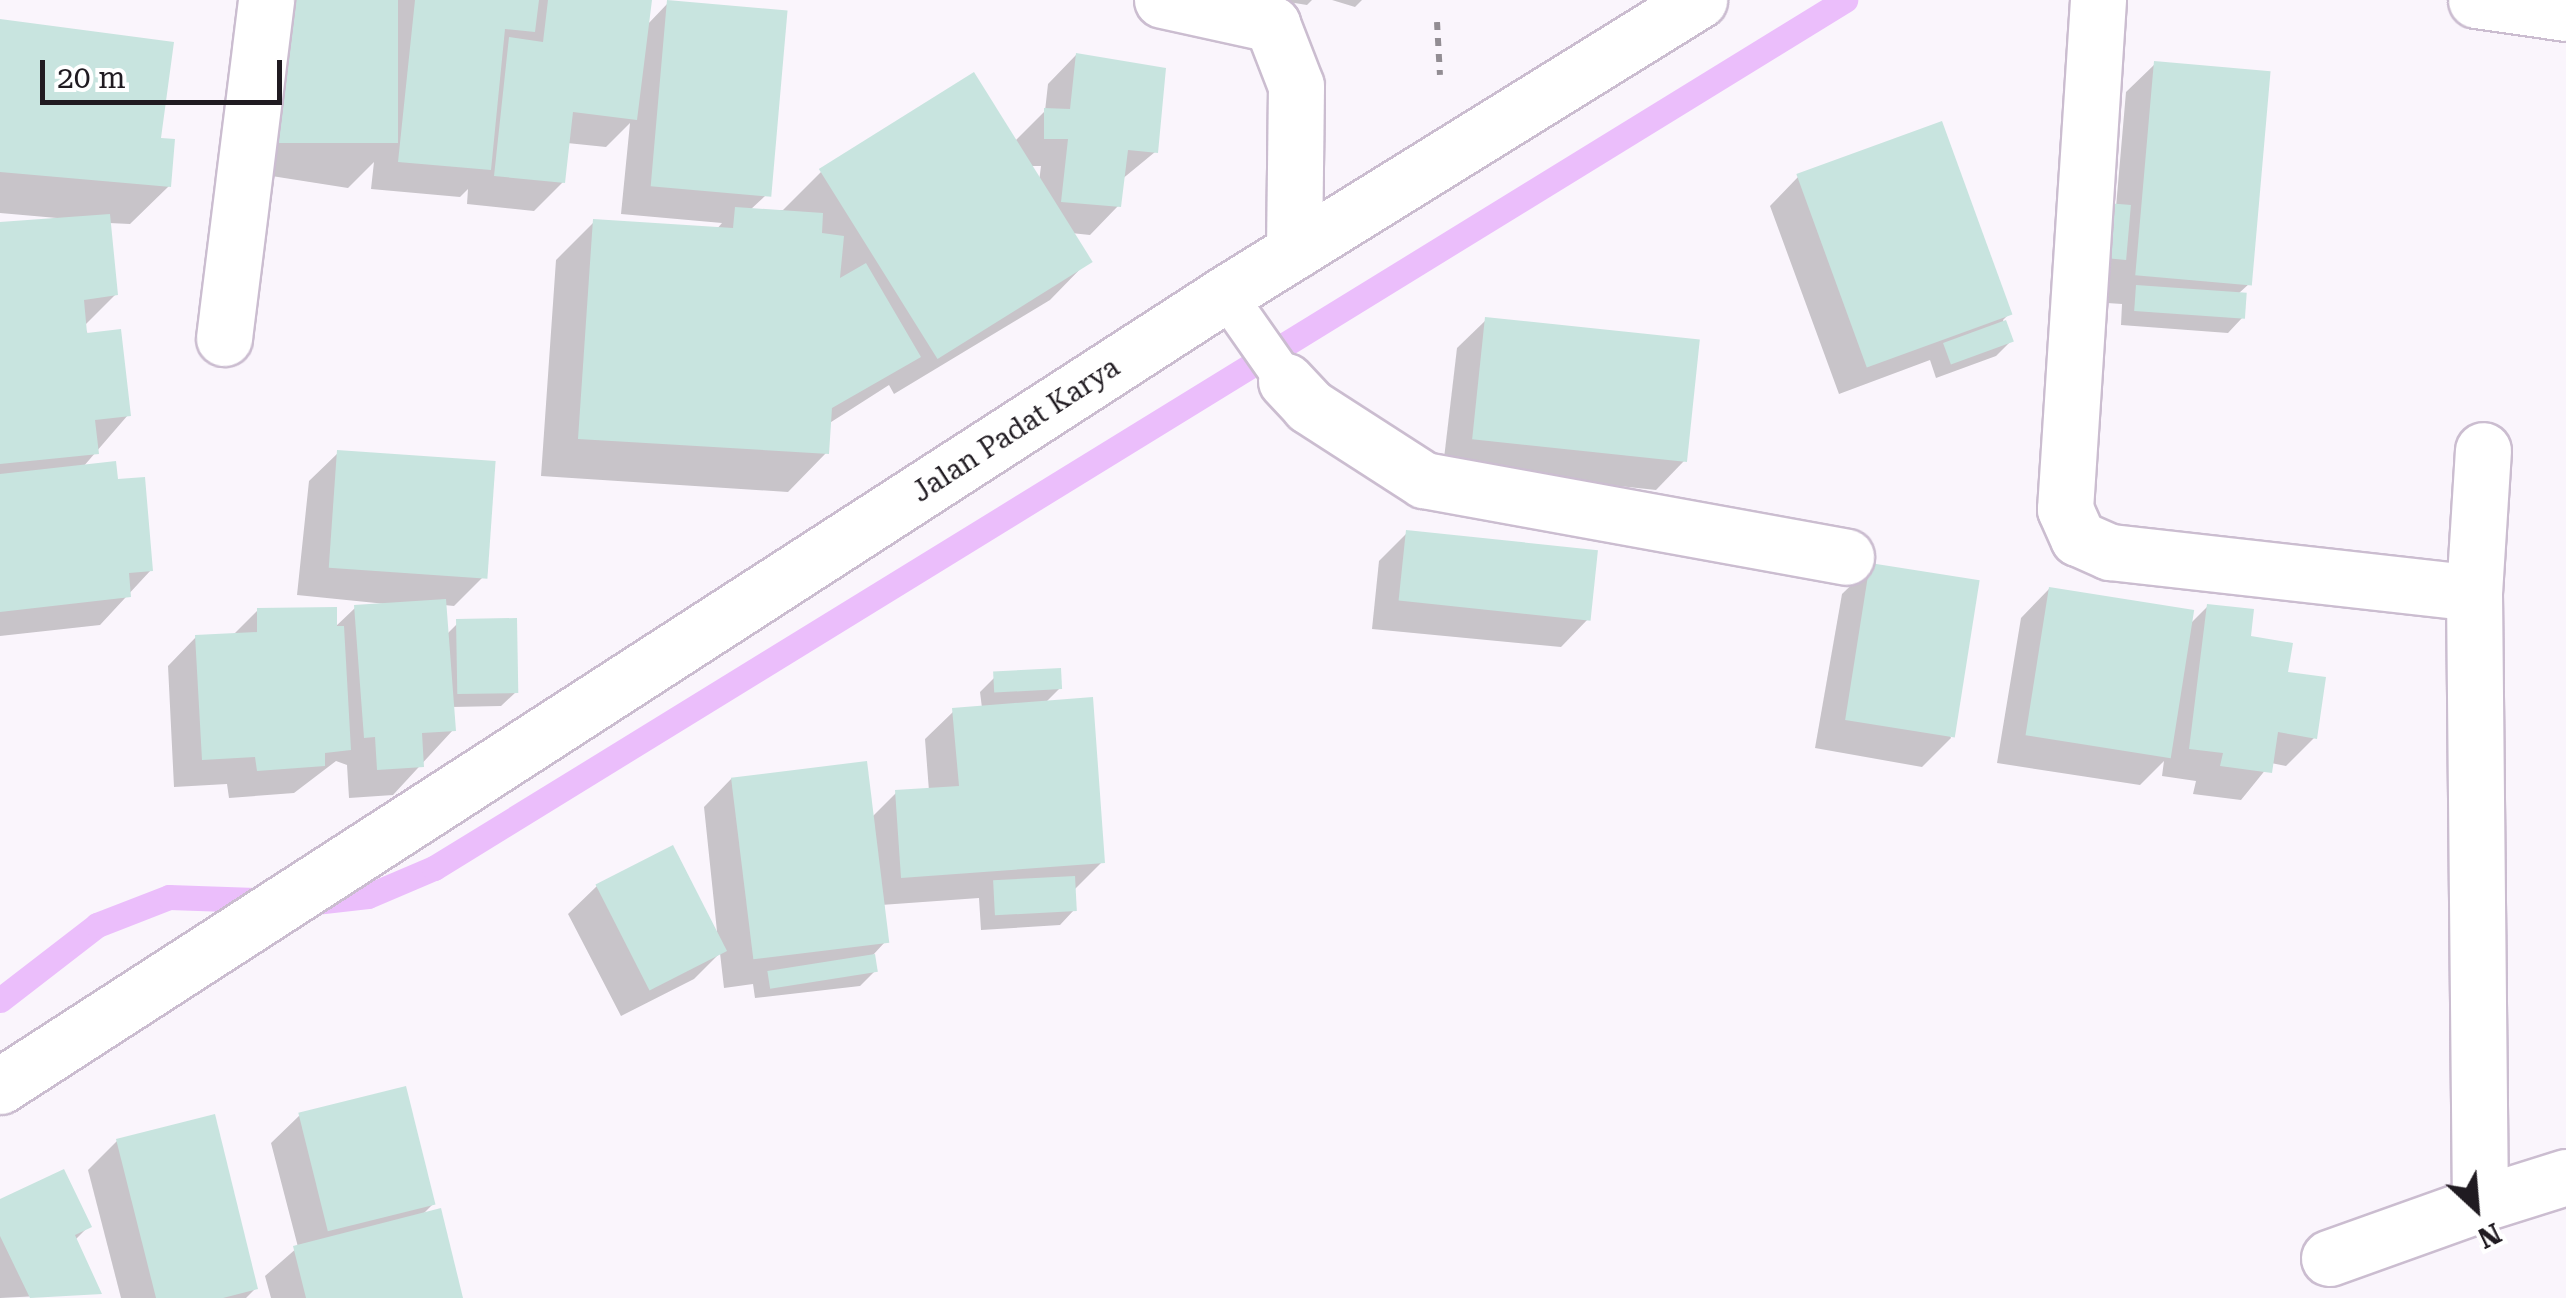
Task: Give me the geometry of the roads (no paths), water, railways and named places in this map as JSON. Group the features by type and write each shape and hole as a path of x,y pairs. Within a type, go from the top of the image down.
{"street":[{"path":"224,338 266,0"},
{"path":"1162,0 1272,24 1296,86 1294,251"},
{"name":"Jalan Padat Karya","path":"0,1086 1233,306 1294,251 1642,17 1700,0"},
{"path":"2098,0 2065,508 2078,538 2110,552 2474,594"},
{"path":"2476,0 2566,13"},
{"path":"1286,381 1310,406 1424,480 1846,557"},
{"path":"2480,1204 2474,594 2483,450"},
{"path":"2329,1258 2566,1177"}],"lane":[{"path":"1233,306 1286,381"}],"waterway":[{"path":"0,1000 97,925 169,897 315,902 368,896 434,868 1845,0"}]}
